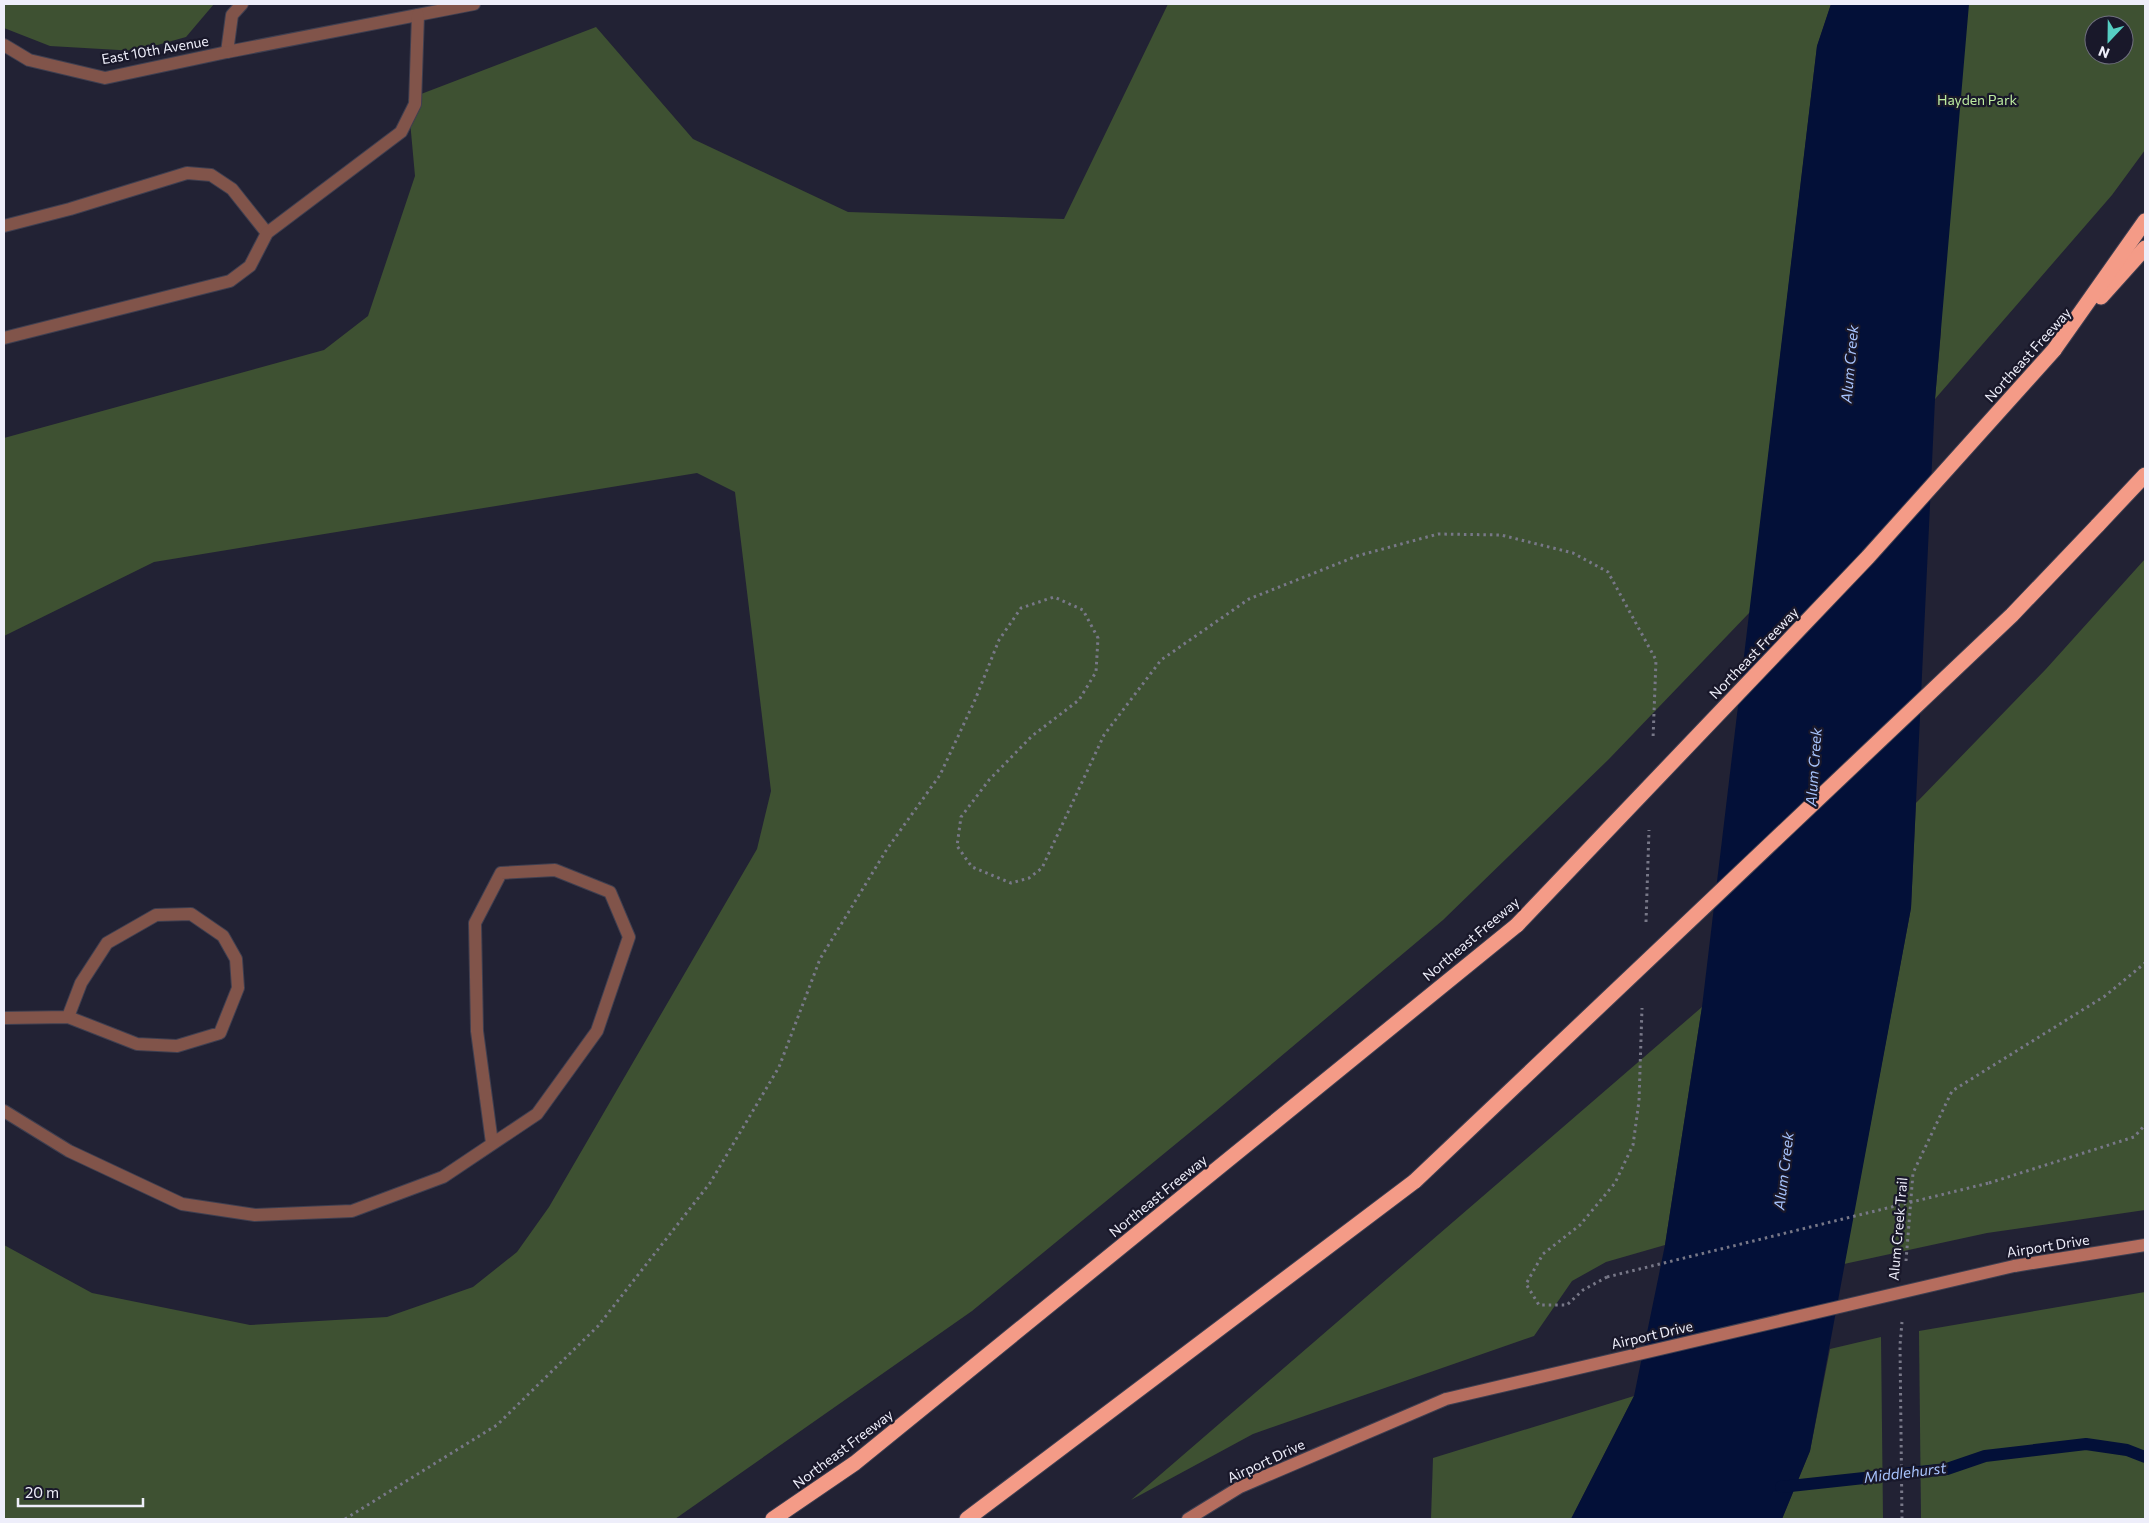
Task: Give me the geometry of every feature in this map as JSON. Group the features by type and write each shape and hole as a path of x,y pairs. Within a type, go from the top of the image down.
{"highway":[{"path":"2054,350 2145,221"},
{"name":"Northeast Freeway","path":"774,1519 855,1463 1517,925 1868,557 2145,248"},
{"path":"967,1519 1415,1180 2012,615 2145,475"}],"main road":[{"name":"Airport Drive","path":"1188,1519 1240,1488 1446,1399 2014,1266 2145,1245"}],"street":[{"path":"227,52 232,15 242,4"},
{"name":"East 10th Avenue","path":"4,45 29,60 105,78 227,52 474,4"},
{"path":"4,338 230,281 250,266 267,232 400,132 415,104 418,15"},
{"path":"4,226 70,209 187,173 211,175 232,189 267,232"},
{"path":"4,1110 68,1151 182,1204 255,1214 352,1211 443,1177 492,1144 536,1114 597,1031 629,937 610,892 555,870 501,873 475,923 477,1031 492,1144"},
{"path":"4,1018 68,1017 137,1044 177,1046 220,1033 238,988 236,959 223,936 192,914 156,915 107,943 81,982 68,1017"}],"path":[{"path":"345,1519 497,1425 598,1326 710,1183 779,1067 820,959 887,849 940,775 975,700 999,640 1021,608 1054,597 1083,610 1098,638 1096,672 1079,700 1032,736 989,780 961,817 957,846 972,867 1011,883 1029,878 1042,868 1104,735 1161,660 1249,599 1357,556 1438,534 1500,536 1573,553 1608,572 1656,660 1652,748"},
{"path":"1646,924 1649,827"},
{"name":"Alum Creek Trail","path":"1906,1269 1913,1173 1952,1091 2105,996 2145,963"},
{"path":"1642,1003 1639,1101 1633,1145 1615,1183 1580,1226 1543,1254 1526,1284 1539,1305 1567,1304 1584,1290 1607,1277 1989,1183 2134,1137 2145,1125"},
{"path":"1902,1316 1900,1345 1902,1519"}],"green space":[{"path":"4,4 214,4 186,37 136,51 50,46 4,28"},
{"path":"1168,4 1831,4 1817,46 1750,612 1609,759 1443,920 1216,1111 972,1311 675,1519 4,1519 4,1245 92,1293 250,1325 387,1317 473,1287 517,1252 549,1207 757,849 771,791 735,492 697,473 154,562 4,636 4,438 324,350 368,316 415,176 408,99 596,27 693,139 848,212 1064,219"},
{"name":"Hayden Park","path":"1896,4 2145,4 2145,150 2112,195 1935,399 1941,331"},
{"path":"2145,559 2145,1210 1987,1233 1844,1264 1911,908 1916,803 2046,669"},
{"path":"1702,1007 1665,1245 1606,1262 1572,1281 1534,1336 1253,1434 1131,1500"},
{"path":"2145,1292 2145,1519 1921,1519 1919,1331"},
{"path":"1881,1337 1883,1519 1782,1519 1810,1451 1830,1349"},
{"path":"1634,1396 1571,1519 1431,1519 1433,1458"}],"water":[{"name":"Alum Creek","path":"1831,4 1969,4 1935,399 1911,908 1810,1451 1782,1519 1571,1519 1634,1396 1665,1245 1702,1007 1817,46"}],"waterway":[{"name":"Middlehurst","path":"1781,1487 1947,1469 1985,1456 2086,1444 2127,1450 2145,1457"}]}
